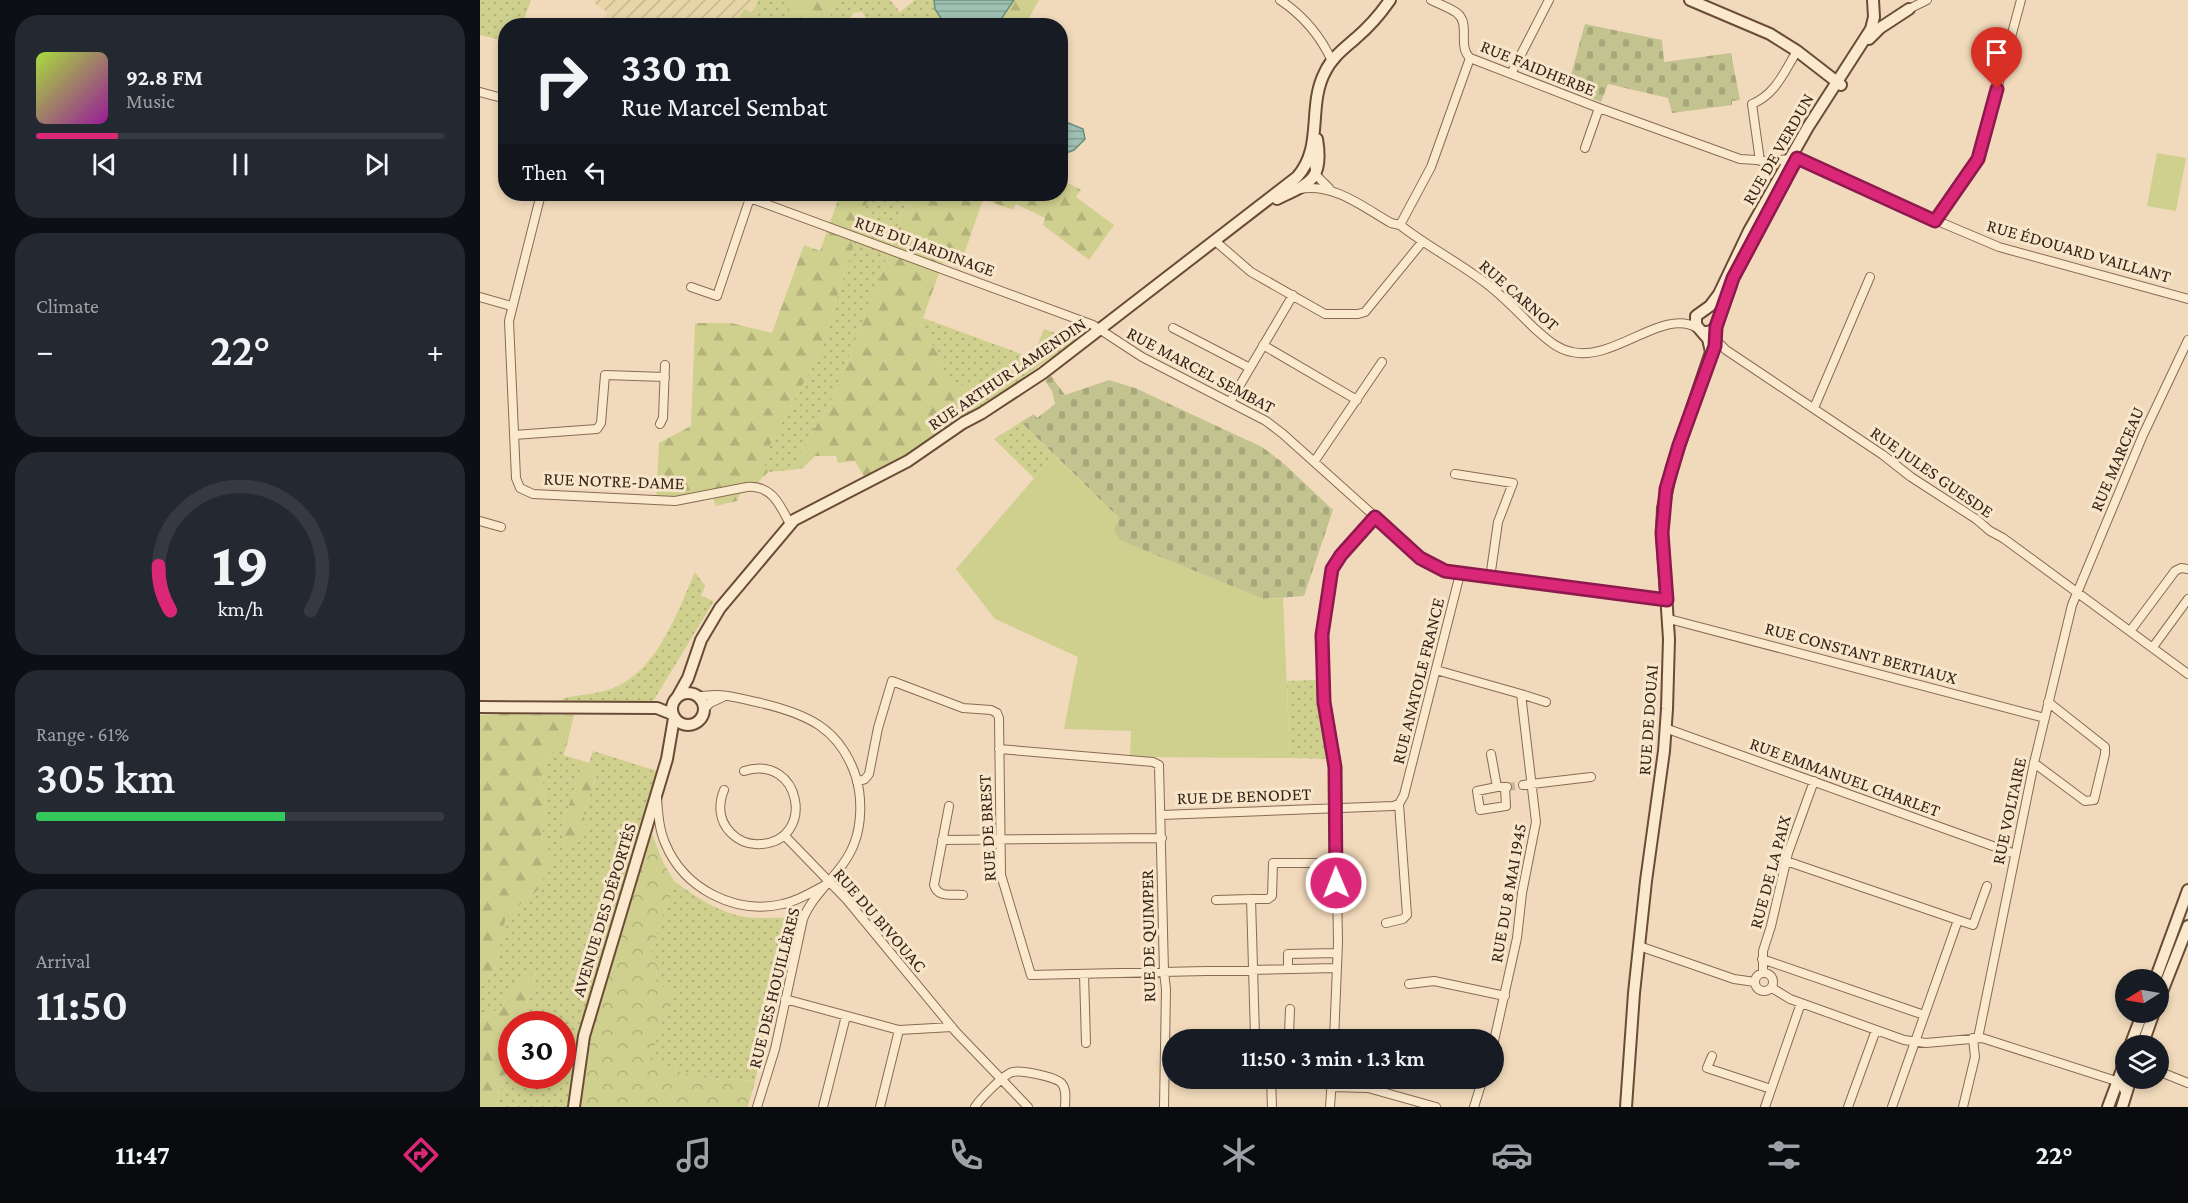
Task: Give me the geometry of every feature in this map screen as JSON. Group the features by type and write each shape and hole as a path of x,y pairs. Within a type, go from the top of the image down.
{"street":[{"path":"1280,0 1315,30 1332,61"},
{"path":"1316,175 1312,152 1317,95 1324,74 1332,61 1390,0"},
{"name":"RUE FAIDHERBE","path":"1431,0 1460,15 1463,24 1463,46 1470,58 1734,158 1760,161 1793,159"},
{"path":"1511,74 1549,0"},
{"path":"1690,0 1759,28 1797,51 1839,83"},
{"path":"1873,3 1880,15 1889,19 1894,18 1912,4 1927,0"},
{"path":"1935,221 1978,159 2021,0"},
{"name":"RUE DE VERDUN","path":"1702,311 1722,290 1749,231 1871,28 1874,17 1873,3"},
{"name":"RUE DE VERDUN","path":"1839,83 1875,32 1894,18"},
{"path":"1760,161 1752,104 1766,98 1773,91 1797,51"},
{"path":"1400,225 1431,167 1470,58"},
{"path":"480,92 498,97"},
{"name":"RUE FAIDHERBE","path":"1585,148 1599,108"},
{"path":"1259,208 1312,181 1319,162 1315,130"},
{"path":"1259,208 1297,177 1312,152"},
{"name":"RUE ÉDOUARD VAILLANT","path":"1793,159 1999,247 2188,299"},
{"name":"RUE DE VERDUN","path":"1716,325 1736,273 1793,159"},
{"name":"RUE CARNOT","path":"1316,175 1331,189 1391,223 1400,225 1488,285 1551,343 1569,352 1581,354 1601,352 1671,323 1687,323 1700,330"},
{"path":"1298,190 1331,189"},
{"path":"539,201 511,306 508,336 514,435 594,430 599,428 601,423 605,375 665,377"},
{"path":"691,287 717,296 749,201"},
{"name":"RUE DU JARDINAGE","path":"758,201 1086,322 1100,330"},
{"name":"RUE ARTHUR LAMENDIN","path":"790,524 917,456 963,423 981,414 1043,373 1214,240 1259,208"},
{"path":"1214,240 1248,270 1328,315 1362,314 1423,241"},
{"path":"1814,408 1870,277"},
{"path":"1230,402 1293,295"},
{"path":"480,297 511,306"},
{"path":"1700,330 1709,332 1716,325 1717,318 1712,312 1702,311 1695,320 1700,330 1710,344 1709,360"},
{"name":"RUE DE DOUAI","path":"1628,1107 1630,1031 1665,728 1669,619 1662,533 1664,501 1675,458 1716,340 1716,325"},
{"path":"1173,328 1250,369"},
{"name":"RUE MARCEL SEMBAT","path":"1100,330 1142,357 1266,421 1425,561 1440,570 1667,600"},
{"name":"RUE JULES GUESDE","path":"1716,340 1726,350 1814,408 2078,592 2188,674"},
{"name":"RUE MARCEAU","path":"2078,592 2143,435 2188,340"},
{"path":"1263,345 1356,400"},
{"path":"1314,462 1382,362"},
{"path":"660,424 663,418 665,365"},
{"name":"RUE NOTRE-DAME","path":"514,435 516,482 526,492 675,501 747,487 758,487 766,490 774,498 790,524"},
{"path":"1455,474 1513,483 1497,529 1490,578"},
{"path":"1335,1029 1337,988 1335,767 1324,702 1323,628 1331,574 1335,564 1375,517"},
{"path":"480,521 501,527"},
{"path":"673,716 672,705 688,678 707,629 726,600 790,524"},
{"path":"2131,630 2175,571 2181,568 2188,569"},
{"name":"RUE ANATOLE FRANCE","path":"1399,804 1404,795 1460,574"},
{"name":"RUE VOLTAIRE","path":"1963,1107 2034,763 2072,605 2078,592"},
{"path":"2153,646 2188,599"},
{"name":"RUE CONSTANT BERTIAUX","path":"1669,619 2045,718"},
{"path":"704,710 702,701 697,695 695,676 707,629"},
{"path":"1436,670 1546,702"},
{"name":"RUE DE BREST","path":"857,782 865,779 869,774 879,722 892,681 967,710 992,710 997,713 1002,880 1031,975 1084,974"},
{"path":"630,708 657,703 687,692 697,695 724,696 790,710 813,720 840,746 851,765 857,782 860,802 857,837 851,852 829,883 793,901 768,906 733,904 709,893 689,878 671,855 662,832 657,792"},
{"name":"RUE DU 8 MAI 1945","path":"1497,1029 1517,938 1522,893 1536,822 1521,694"},
{"path":"480,707 657,708 673,716 681,724 690,725 700,720 704,710 713,701 724,696"},
{"path":"2034,763 2085,801 2095,798 2105,754 2104,745 2048,702"},
{"name":"AVENUE DES DÉPORTÉS","path":"574,1107 584,1036 667,759 673,716"},
{"name":"AVENUE DES DÉPORTÉS","path":"667,759 679,737 690,725"},
{"name":"RUE EMMANUEL CHARLET","path":"1665,728 2015,854"},
{"name":"RUE DE QUIMPER","path":"999,749 1153,762 1159,765 1166,989 1164,1107"},
{"path":"1491,754 1503,787"},
{"path":"724,790 720,803 722,817 733,835 744,842 758,845 772,842 784,835 792,824 796,812 795,798 790,786 782,776 770,770 757,768 744,771"},
{"path":"1523,785 1591,777"},
{"name":"RUE DE LA PAIX","path":"1763,973 1762,959 1786,861 1814,782"},
{"path":"1386,922 1403,919 1407,912 1399,804"},
{"name":"RUE DE BENODET","path":"1161,815 1399,804"},
{"path":"949,806 934,889 940,894 963,895"},
{"name":"RUE DU BIVOUAC","path":"784,835 847,900 952,1027 1028,1107"},
{"path":"942,840 1162,838"},
{"path":"1786,861 1973,925 1987,886"},
{"path":"1216,900 1268,899 1272,896 1273,863 1336,863"},
{"name":"RUE DES HOUILLÈRES","path":"757,1107 775,1049 803,919 812,902 829,883"},
{"path":"2159,969 2188,890"},
{"path":"1251,900 1255,1029"},
{"path":"1892,1107 1958,920"},
{"path":"2169,974 2188,926"},
{"path":"1639,946 1734,978 1755,982"},
{"path":"1288,969 1288,954 1337,953"},
{"path":"1762,959 1924,1015"},
{"path":"1086,1043 1084,974 1336,968"},
{"path":"1763,973 1769,974 1774,983 1767,991 1760,991 1755,982 1757,976 1763,973"},
{"path":"1409,984 1434,981 1505,996"},
{"path":"1772,988 1786,998 1904,1040 1915,1042 1976,1038 2115,1081"},
{"path":"785,999 898,1030 952,1027"},
{"path":"1765,1107 1801,1003"},
{"path":"1289,1029 1290,1009"},
{"path":"826,1106 846,1016"},
{"path":"880,1107 898,1030"},
{"path":"1848,1107 1876,1030"},
{"path":"1712,1056 1707,1068 1771,1089"},
{"path":"975,1107 1009,1073 1015,1071 1056,1078 1064,1088 1065,1107"},
{"path":"2169,1075 2188,1083"},
{"path":"2108,1107 2115,1088"},
{"path":"1271,1089 1272,1107"},
{"path":"1330,1107 1332,1089"},
{"path":"1372,1089 1436,1107"},
{"path":"1474,1107 1480,1089"},
{"path":"2124,1089 2126,1094"},
{"path":"2122,1107 2128,1089"}],"shaded area":[{"path":"595,0 758,0 753,13 744,10 740,18 605,18 607,12 594,3"},
{"path":"934,0 1014,0 1002,18 941,18 935,9"},
{"path":"1068,123 1083,129 1085,139 1074,150 1068,152"}],"green space":[{"path":"480,0 531,0 525,18 498,18 498,39 480,35"},
{"path":"758,0 791,0 786,16 764,18 753,13"},
{"path":"791,0 836,0 830,14 832,18 779,18 785,16"},
{"path":"836,0 890,0 900,12 915,0 934,0 935,9 941,18 866,18 862,12 853,13 851,18 832,18 830,14"},
{"path":"1014,0 1039,0 1029,18 1002,18"},
{"path":"744,9 764,18 740,18"},
{"path":"1585,24 1662,40 1664,62 1731,53 1740,100 1732,101 1732,105 1672,113 1668,98 1608,84 1601,102 1567,89"},
{"path":"2157,153 2186,158 2176,211 2147,206"},
{"path":"1068,183 1081,190 1076,197 1114,225 1089,260 1043,225 1045,218 1016,204 1013,210 988,201 1068,201"},
{"path":"838,201 868,201 819,354 762,460 768,472 757,483 743,486 737,501 716,506 713,498 687,504 656,504 659,443 691,426 695,323 731,323 772,333 804,245 820,251"},
{"path":"868,201 907,201 835,393 791,470 768,472 762,460 819,354"},
{"path":"907,201 982,201 959,269 943,262 921,326 940,357 947,386 962,384 981,407 884,468 864,476 855,461 838,463 836,456 815,456 803,468 791,470 835,393"},
{"path":"923,318 1032,358 1044,329 1076,340 981,407 962,384 947,387 940,357 921,326"},
{"path":"1051,376 1065,395 1109,380 1135,388 1262,447 1282,462 1333,510 1304,596 1263,599 1121,541 1113,530 1119,518 1021,422 1034,414 1037,418 1055,404 1052,391 1045,381"},
{"path":"1021,422 1054,455 1034,478 994,439"},
{"path":"1054,455 1119,518 1113,530 1121,541 1263,599 1283,598 1290,758 1130,757 1131,731 1064,729 1078,657 995,619 956,569"},
{"path":"695,572 705,586 701,596 714,601 652,703 562,701 563,698 614,688 643,668 673,622"},
{"path":"1316,680 1326,759 1290,758 1287,681"},
{"path":"480,715 574,715 566,748 546,756 543,782 546,809 541,839 554,857 538,890 506,916 495,970 480,987"},
{"path":"566,748 563,755 583,761 561,829 565,845 583,814 598,772 589,763 593,751 657,771 580,1034 576,1063 576,1011 525,1011 536,973 517,982 500,1009 480,1018 480,987 495,970 506,916 538,890 541,840 546,809 543,782 546,756"},
{"path":"583,761 598,771 583,814 586,826 580,841 565,845 561,829"},
{"path":"652,834 663,862 674,881 649,958 657,964 656,981 671,994 650,1061 696,1077 755,1081 748,1107 581,1107 590,1039"},
{"path":"674,881 708,904 726,912 752,918 793,918 755,1081 696,1077 649,1061 671,994 656,981 657,964 649,958"},
{"path":"536,972 525,1011 498,1011 498,1089 501,1089 496,1107 480,1107 480,1018 500,1009 517,982"},
{"path":"501,1089 572,1089 570,1107 496,1107"}],"tunnel":[{"path":"1507,787 1523,785"}],"route":[{"path":"1336,883 1335,767 1324,702 1322,642 1332,569 1345,549 1375,517 1420,558 1440,570 1667,600 1662,521 1672,467 1702,377 1715,346 1716,327 1733,278 1797,158 1935,221 1978,159 1997,89"}]}
